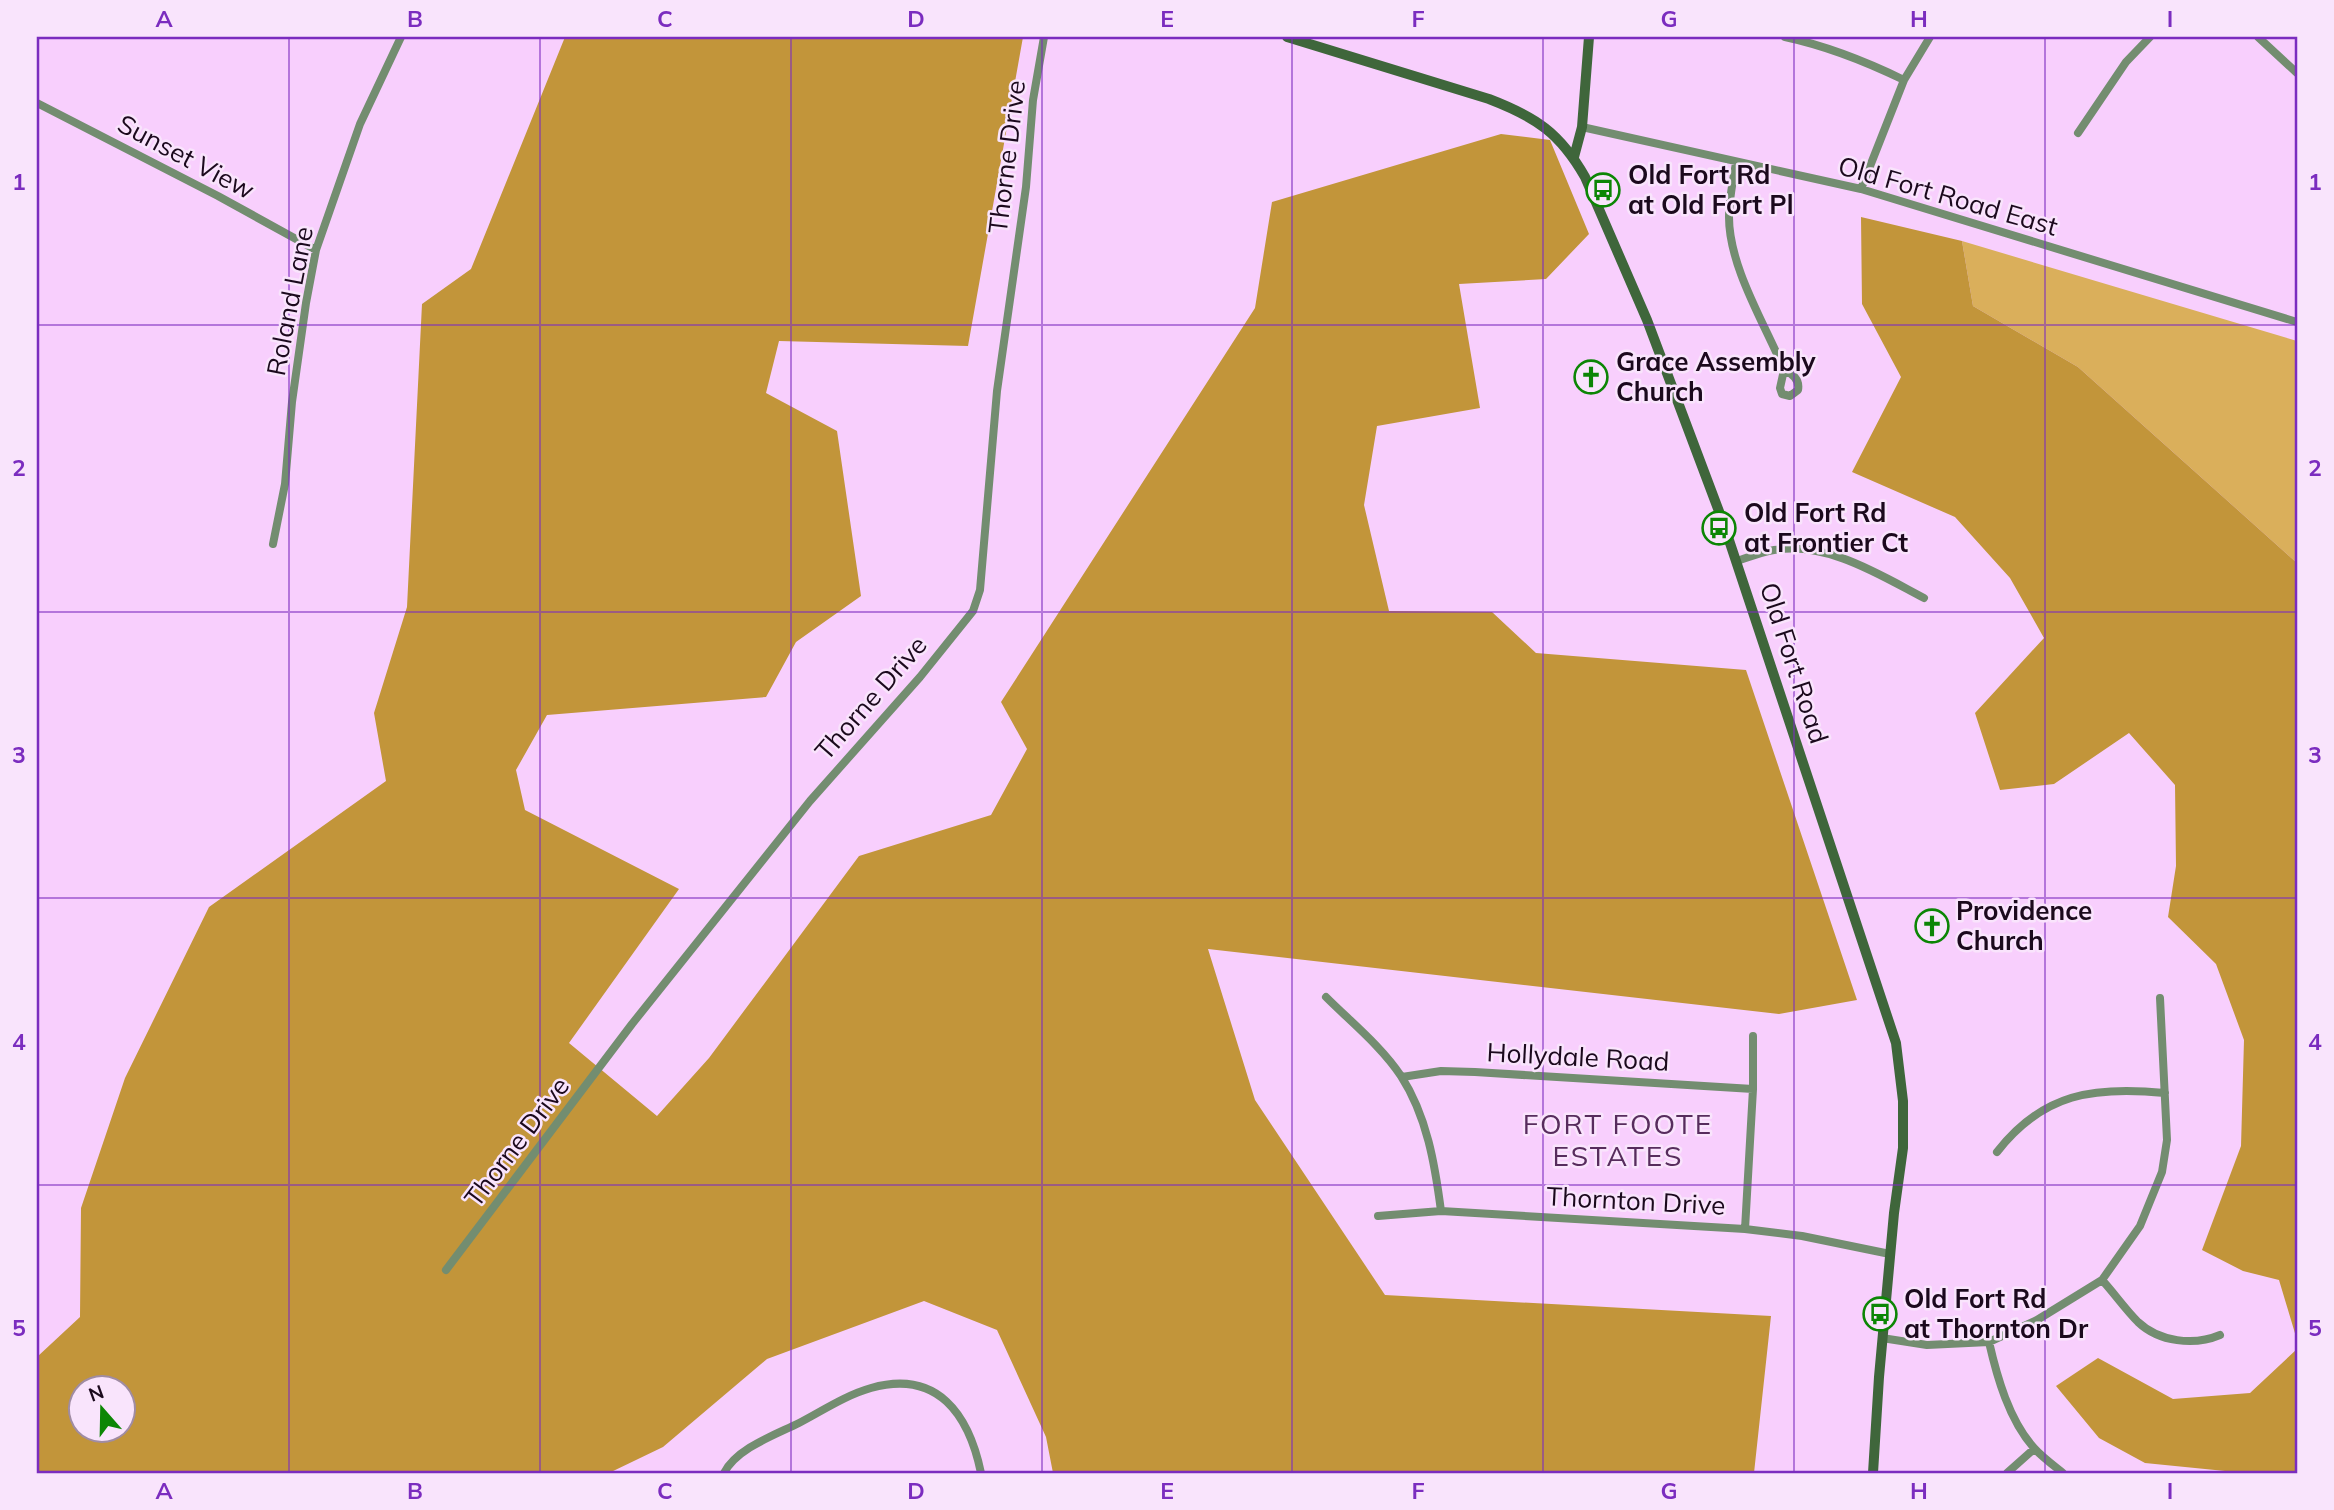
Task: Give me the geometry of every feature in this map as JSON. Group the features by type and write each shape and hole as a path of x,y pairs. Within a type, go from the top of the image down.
{"main road":[{"name":"Old Fort Road","path":"1287,37 1508,106 1545,126 1574,157 1647,320 1737,561 1817,808 1888,1014 1899,1059 1903,1101 1903,1148 1890,1254 1872,1473"},
{"path":"1574,157 1582,127 1589,37"}],"street":[{"name":"Roland Lane","path":"273,544 284,492 292,402 316,250 360,124 401,37"},
{"name":"Thorne Drive","path":"446,1270 632,1024 810,801 920,677 973,611 978,600 987,531 998,391 1026,187 1033,100 1044,37"},
{"path":"1785,37 1843,52 1904,80"},
{"path":"1861,189 1904,80 1930,37"},
{"path":"2078,133 2126,62 2150,37"},
{"path":"2258,37 2297,73"},
{"name":"Sunset View","path":"37,103 316,250"},
{"name":"Old Fort Road East","path":"1582,127 1861,189 2297,322"},
{"path":"1736,163 1729,218 1733,245 1740,270 1784,370"},
{"path":"1737,561 1773,550 1800,549 1819,552 1848,561 1924,598"},
{"path":"1326,997 1381,1051 1402,1077 1431,1150 1441,1211"},
{"path":"1882,1338 1927,1345 1989,1342 2037,1320 2102,1280 2140,1226 2162,1172 2167,1140 2160,998"},
{"path":"1745,1229 1753,1089 1753,1036"},
{"name":"Hollydale Road","path":"1402,1077 1441,1071 1475,1072 1753,1089"},
{"path":"1997,1152 2024,1122 2038,1111 2065,1099 2116,1090 2165,1093"},
{"name":"Thornton Drive","path":"1378,1216 1441,1211 1745,1229 1802,1236 1890,1254"},
{"path":"2102,1280 2137,1321 2162,1335 2175,1340 2200,1342 2220,1335"},
{"path":"1989,1342 1997,1374 2013,1414 2034,1448 2063,1473"},
{"path":"724,1473 737,1457 834,1404 870,1388 896,1384 932,1390 953,1408 974,1442 981,1473"},
{"path":"2007,1473 2034,1448"}],"shaded area":[{"path":"565,37 1023,37 968,346 779,341 766,393 837,431 861,596 796,642 766,697 547,715 516,770 525,810 679,889 569,1043 657,1116 709,1058 859,856 991,815 1027,749 1001,702 1255,308 1272,202 1501,134 1550,140 1589,234 1546,279 1459,284 1480,408 1377,426 1364,505 1389,611 1492,612 1536,653 1746,670 1857,1000 1779,1014 1208,949 1255,1100 1385,1295 1771,1316 1754,1473 1053,1473 1046,1437 997,1330 924,1301 767,1359 663,1447 609,1473 37,1473 37,1357 80,1317 81,1208 125,1078 209,907 386,781 374,713 407,607 422,304 471,269"},
{"path":"1861,217 1962,241 1973,306 2078,367 2297,563 2297,1340 2279,1280 2243,1271 2202,1250 2241,1146 2244,1040 2216,964 2168,917 2176,866 2175,785 2129,733 2054,784 2000,790 1975,713 2044,638 2010,578 1955,517 1852,472 1901,377 1862,304"},
{"path":"1962,241 2297,341 2297,563 2078,367 1973,306"},
{"path":"2297,1349 2297,1473 2245,1473 2145,1463 2099,1438 2056,1386 2098,1358 2173,1399 2250,1393"}],"place":[{"name":"Old Fort Rd at Old Fort Pl","path":"1603,190"},
{"name":"Grace Assembly Church","path":"1591,377"},
{"name":"Old Fort Rd at Frontier Ct","path":"1719,528"},
{"name":"Providence Church","path":"1932,926"},
{"name":"Old Fort Rd at Thornton Dr","path":"1880,1314"}],"district":[{"name":"FORT FOOTE ESTATES","path":"1618,1140"}]}
